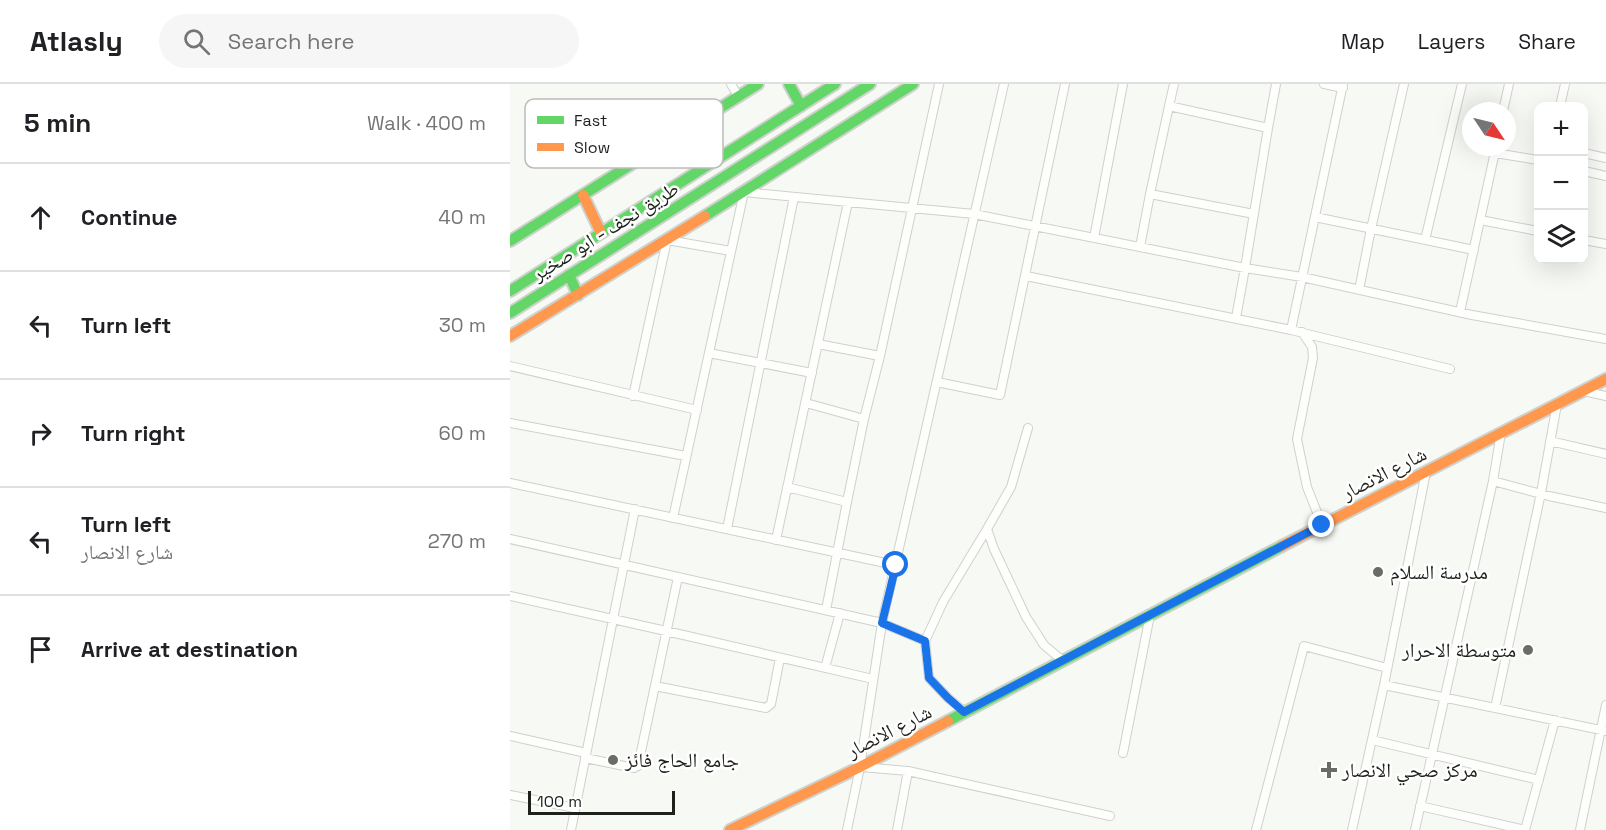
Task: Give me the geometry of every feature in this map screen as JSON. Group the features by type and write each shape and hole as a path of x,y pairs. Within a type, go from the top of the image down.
{"main road":[{"path":"723,106 758,84"},
{"path":"789,84 801,106"},
{"name":"طريق نجف - ابو صخير","path":"723,156 835,84"},
{"name":"طريق نجف - ابو صخير","path":"510,313 870,84"},
{"path":"510,336 744,192 913,84"},
{"path":"510,241 625,168"},
{"name":"طريق نجف - ابو صخير","path":"510,291 703,168"},
{"path":"583,195 601,233"},
{"path":"569,275 578,295"},
{"name":"شارع الانصار","path":"730,830 860,767 1606,379"}],"street":[{"path":"731,84 738,96"},
{"path":"826,610 864,419 880,356 939,84"},
{"path":"847,830 860,767 882,623 1004,84"},
{"path":"937,382 1000,396 1065,84"},
{"path":"1094,238 1123,84"},
{"path":"1140,247 1174,84"},
{"path":"1236,318 1276,84"},
{"path":"1291,330 1343,86 1323,84"},
{"path":"1359,290 1404,84"},
{"path":"1425,240 1462,84"},
{"path":"1505,102 1509,84"},
{"path":"1561,102 1565,84"},
{"path":"1169,106 1268,128"},
{"path":"1588,154 1606,158"},
{"path":"1516,155 1534,159"},
{"path":"1461,312 1494,156"},
{"path":"1588,172 1606,176"},
{"path":"673,518 744,192 974,214 1245,268 1302,277 1461,312 1606,339"},
{"path":"1150,194 1254,214"},
{"path":"727,529 794,197"},
{"path":"776,540 848,202"},
{"path":"1315,217 1474,250"},
{"path":"1480,220 1534,230"},
{"path":"633,396 667,240 731,251"},
{"path":"1588,241 1606,244"},
{"path":"1026,276 1302,332 1450,369"},
{"path":"1302,332 1312,347 1313,358 1297,440 1307,487 1322,525"},
{"path":"818,344 880,356"},
{"path":"710,353 812,373"},
{"path":"510,366 697,410"},
{"path":"1583,390 1606,396"},
{"path":"806,403 864,419"},
{"path":"1495,708 1541,494 1557,404"},
{"path":"510,423 686,456"},
{"path":"964,712 929,678 925,641 943,602 1011,488 1028,428"},
{"path":"1415,830 1493,481 1501,433"},
{"path":"1550,441 1606,453"},
{"path":"1352,830 1426,471"},
{"path":"1493,481 1606,508"},
{"path":"510,483 896,565"},
{"path":"787,487 847,502"},
{"path":"570,830 635,509"},
{"path":"987,530 1026,617 1044,645 1063,661"},
{"path":"510,539 882,623 925,641"},
{"path":"510,736 637,767 678,577"},
{"path":"510,597 873,679"},
{"path":"825,668 840,613"},
{"path":"1123,753 1150,615"},
{"path":"1256,830 1304,646 1387,668"},
{"path":"655,686 766,708 771,704 780,658"},
{"path":"1383,685 1603,730"},
{"path":"1580,830 1603,730 1606,705"},
{"path":"1420,806 1525,830 1555,720"},
{"path":"1371,740 1539,780"},
{"path":"860,767 908,771 1110,816"},
{"path":"897,830 908,771"},
{"path":"510,795 575,808"}],"traffic: fast":[{"path":"723,106 758,84"},
{"path":"789,84 801,106"},
{"path":"723,155 835,84"},
{"path":"510,313 870,84"},
{"path":"705,216 913,84"},
{"path":"510,241 625,168"},
{"path":"510,291 703,168"},
{"path":"569,275 578,295"},
{"path":"948,721 1282,546"}],"traffic: slow":[{"path":"583,195 601,233"},
{"path":"510,336 705,216"},
{"path":"1282,546 1606,379"},
{"path":"730,830 948,721"}],"place":[{"name":"مدرسة السلام","path":"1378,572"},
{"name":"متوسطة الاحرار","path":"1528,650"},
{"name":"جامع الحاج فائز","path":"613,760"},
{"name":"مركز صحي الانصار","path":"1329,770"}],"route":[{"path":"896,565 882,623 925,641 929,678 964,712 1322,525"}]}
